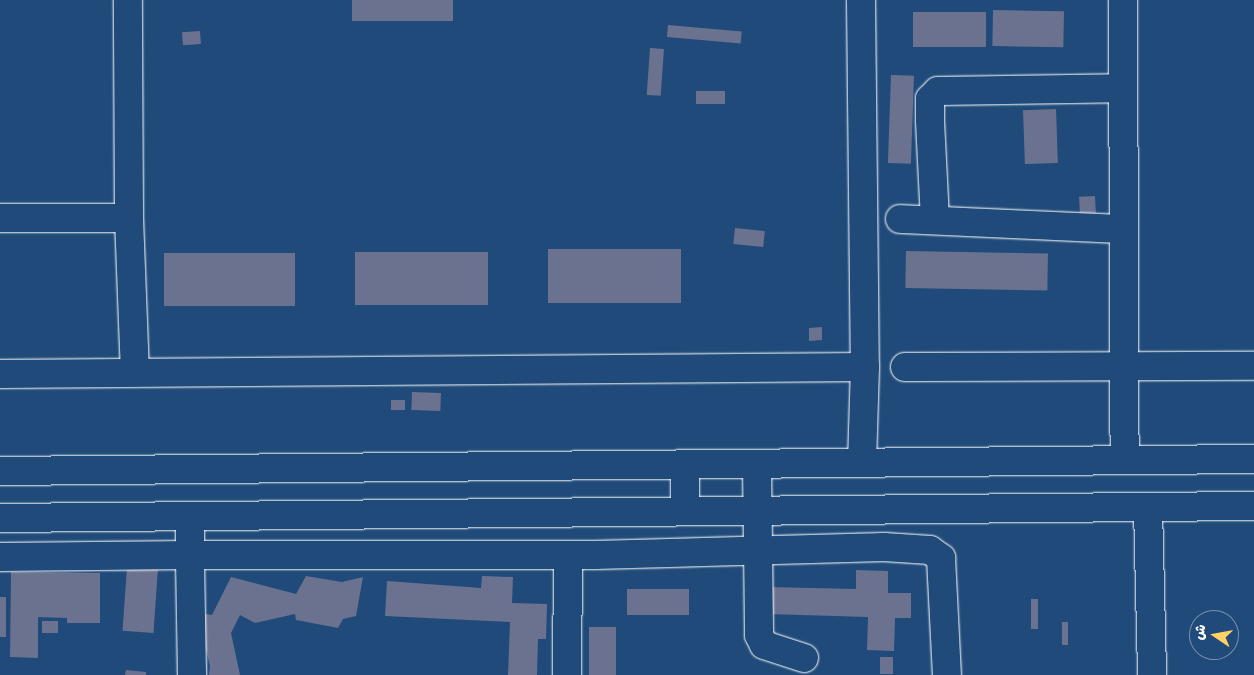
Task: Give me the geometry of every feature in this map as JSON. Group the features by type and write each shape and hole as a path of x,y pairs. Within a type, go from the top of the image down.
{"street":[{"path":"128,0 130,218 135,371"},
{"path":"861,0 865,367 862,463"},
{"path":"1123,0 1125,460"},
{"path":"935,220 930,99 938,91 1122,88"},
{"path":"0,218 130,218"},
{"path":"900,219 1123,229"},
{"path":"904,367 1124,368 1254,366"},
{"path":"0,374 135,371 865,367"},
{"path":"0,471 1254,459"},
{"path":"757,464 759,636 764,645 804,658"},
{"path":"685,465 685,510"},
{"path":"0,518 757,509 1254,506"},
{"path":"1148,508 1152,675"},
{"path":"190,516 192,675"},
{"path":"0,557 568,555 884,547 936,552 941,558 947,675"},
{"path":"567,675 568,555"}],"building":[{"path":"352,0 453,0 453,21 352,21"},
{"path":"993,10 1064,11 1063,47 992,46"},
{"path":"913,12 986,12 986,47 913,47"},
{"path":"668,25 742,31 741,43 667,37"},
{"path":"200,31 201,44 183,45 182,32"},
{"path":"650,48 664,49 661,96 647,95"},
{"path":"891,75 914,76 911,164 888,163"},
{"path":"696,91 725,91 725,104 696,104"},
{"path":"1056,109 1058,163 1025,164 1023,110"},
{"path":"1095,196 1096,213 1080,214 1079,197"},
{"path":"735,228 765,231 763,247 733,244"},
{"path":"548,249 681,249 681,303 548,303"},
{"path":"906,251 1048,253 1047,290 905,288"},
{"path":"355,252 488,252 488,305 355,305"},
{"path":"164,253 295,253 295,306 164,306"},
{"path":"822,327 822,340 809,341 809,328"},
{"path":"412,392 441,393 440,411 411,410"},
{"path":"391,400 405,400 405,410 391,410"},
{"path":"127,567 158,569 153,633 123,631"},
{"path":"856,570 888,571 888,593 911,593 911,618 895,618 894,651 867,650 868,617 767,614 767,587 856,589"},
{"path":"11,572 100,573 100,623 67,623 67,618 38,617 38,658 10,657"},
{"path":"306,576 342,582 363,577 356,616 343,619 338,628 296,620 295,614 255,623 240,615 231,633 240,675 209,675 210,666 205,645 194,643 200,613 212,615 231,577 296,594"},
{"path":"482,576 513,577 512,603 547,604 546,639 538,639 537,675 508,675 510,622 385,616 387,581 481,588"},
{"path":"627,589 689,589 689,615 627,615"},
{"path":"0,597 6,597 6,637 0,637"},
{"path":"1031,599 1038,599 1038,629 1031,629"},
{"path":"42,621 58,621 58,633 42,633"},
{"path":"1062,622 1068,622 1068,645 1062,645"},
{"path":"589,627 616,627 616,675 589,675"},
{"path":"880,657 893,657 893,674 880,674"},
{"path":"126,670 146,672 146,675 125,675"}]}
